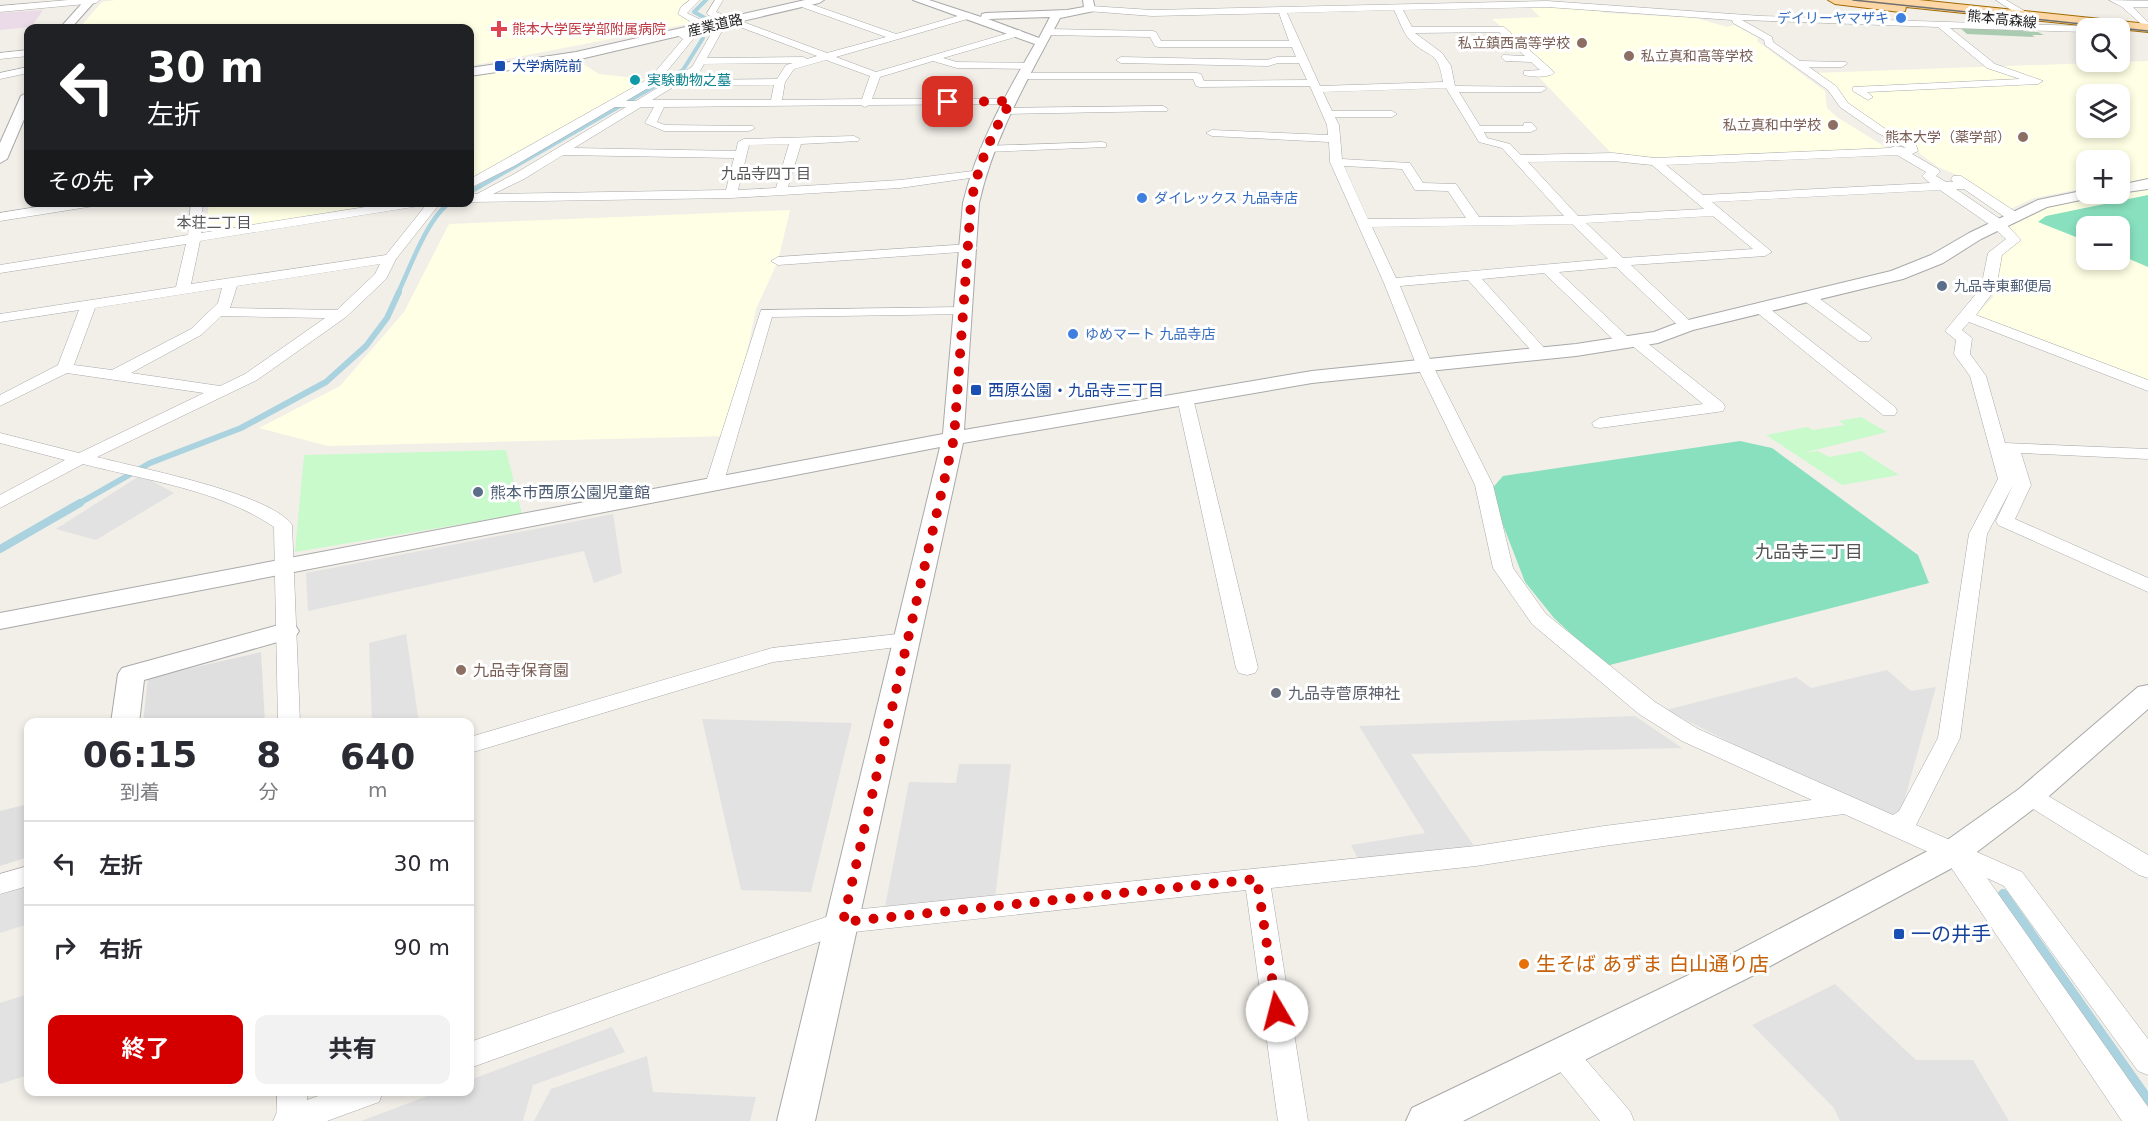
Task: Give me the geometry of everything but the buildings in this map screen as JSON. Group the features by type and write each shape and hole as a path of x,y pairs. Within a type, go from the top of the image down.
{"main road":[{"name":"熊本高森線","path":"1835,0 1975,21 2024,19 2148,27"},
{"name":"熊本高森線","path":"1880,0 2076,25"},
{"path":"2130,32 2148,33"}],"street":[{"path":"69,24 91,0"},
{"path":"0,9 96,0"},
{"path":"696,0 684,9 682,14 696,20 697,29"},
{"path":"719,0 711,13 876,75 931,58 1118,22 1152,13 1397,7 1467,2 1547,4 1653,1"},
{"name":"産業道路","path":"474,71 576,56 819,0"},
{"path":"918,0 1036,36"},
{"path":"2000,0 2024,19"},
{"path":"2113,0 2125,5 2148,27"},
{"path":"802,4 893,36"},
{"path":"1523,4 1537,17"},
{"path":"1547,4 1725,17 1941,25 1975,21 2076,28"},
{"path":"1692,4 1739,22 1769,39 1768,43 1832,88 1844,105 1871,124 1911,144 1905,151"},
{"path":"2125,5 2148,4"},
{"path":"796,1121 954,438 971,203 977,173 985,148 1026,71 1036,36 1056,16 1089,5 1118,22 1153,34 1158,44 1295,44"},
{"path":"1397,7 1413,38 1439,55 1446,66 1450,87 1484,140 1506,146 1575,220 1686,326"},
{"path":"1282,10 1327,114 1336,162 1424,364 1484,485 1503,568 1539,619 1602,674 1647,708 1690,735 2013,879 2148,1062"},
{"path":"691,72 786,70 807,60 968,16 1064,13"},
{"path":"1487,17 1549,73 1528,73"},
{"path":"1725,17 1723,19 1760,37 1759,41 1827,90 1833,111 1967,185 2014,217"},
{"path":"1868,97 1857,89 2038,81 1991,66 1941,25"},
{"path":"710,26 717,31 696,69 673,83 657,100 651,123 664,128 752,116"},
{"path":"1409,30 1501,29"},
{"path":"474,182 510,164 654,80 689,39 680,33"},
{"path":"703,56 746,51 786,41"},
{"path":"0,56 24,53"},
{"path":"703,56 807,60"},
{"path":"1506,57 1508,59 1534,59"},
{"path":"931,58 957,65 1026,71 1197,76 1200,84 1351,89 1407,84 1541,89"},
{"path":"1121,60 1268,63 1277,60 1302,60"},
{"path":"1797,64 1842,64"},
{"path":"731,194 752,116 778,93 786,70"},
{"path":"0,76 24,71"},
{"path":"865,104 876,75"},
{"path":"673,83 865,104 1163,110"},
{"path":"474,196 499,187 638,105 657,100 778,93"},
{"path":"657,100 752,116"},
{"path":"0,159 6,134 24,103"},
{"path":"613,104 638,105"},
{"path":"1327,114 1392,114"},
{"path":"1212,133 1385,125"},
{"path":"1476,129 1531,129"},
{"path":"6,134 24,132"},
{"path":"744,142 854,139"},
{"path":"781,191 796,140"},
{"path":"985,148 1102,145"},
{"path":"561,151 740,155"},
{"path":"1517,159 1613,157 1655,162 1905,151 1934,172 1928,176 1998,224 2014,240 1995,253 1993,276 1988,293 1953,331 1964,338 1962,354 1978,376 2007,480 1978,534 1949,738 1908,818 1893,826"},
{"path":"1336,162 1406,166 1419,187 1452,187 1475,221"},
{"path":"1391,284 1621,262 1765,252 1655,162"},
{"path":"474,197 731,194 900,184 977,173"},
{"path":"2130,187 2148,184"},
{"path":"1701,200 1967,185"},
{"path":"0,621 954,438 1185,398 1312,377 1541,353 1658,337 1686,326 1897,275 1937,259 1998,224 2043,203 2076,197"},
{"path":"0,217 63,207"},
{"path":"183,289 194,238 197,207"},
{"path":"0,269 392,207"},
{"path":"0,502 78,459 251,377 341,314 381,276 390,258 431,207"},
{"path":"1363,223 1575,220 1716,212"},
{"path":"778,261 969,248"},
{"path":"0,318 390,258"},
{"path":"1548,269 1630,341 1717,407 1600,423"},
{"path":"1472,276 1541,353"},
{"path":"116,375 196,332 225,305 231,282"},
{"path":"1807,296 1864,338"},
{"path":"65,368 89,304"},
{"path":"1760,308 1890,411"},
{"path":"714,485 766,313 964,311"},
{"path":"217,312 341,314"},
{"path":"1966,316 2148,386"},
{"path":"0,400 65,368 222,391"},
{"path":"1185,398 1247,668"},
{"path":"0,438 221,494 264,512 283,525 289,718"},
{"path":"2148,454 2010,447 2022,485 2005,521 2148,586"},
{"path":"126,718 131,674 286,631"},
{"path":"474,744 772,655 907,640"},
{"path":"1425,1121 1736,968 1954,852 1986,831 2030,796 2148,694"},
{"path":"2030,796 2148,868"},
{"path":"474,1054 843,922 1476,856 1604,836 1843,805"},
{"path":"1954,852 2140,1121"},
{"path":"0,884 24,877"},
{"path":"1257,879 1293,1121"},
{"path":"1563,1054 1619,1121"},
{"path":"291,1113 353,1096"}],"shaded area":[{"path":"115,0 697,0 682,14 698,22 474,65 474,24 83,24 102,2"},
{"path":"1530,7 1595,9 1606,13 1696,18 1727,27 1734,25 1758,38 1757,41 1825,91 1827,108 1837,117 1890,150 1647,160 1613,155 1536,74 1556,73 1492,19 1540,17"},
{"path":"43,10 33,24 24,24 24,28 0,30 0,13"},
{"path":"1959,27 2038,32 2044,35 2032,35 2035,37 1967,34"},
{"path":"577,60 599,74 654,80 474,182 474,74"},
{"name":"熊本大学（薬学部）","path":"2148,61 2148,179 2130,182 2130,150 2076,150 2076,190 2034,198 2008,210 1962,177 1938,167 1920,154 1915,143 1883,130 1847,106 1813,73 2076,64 2076,72 2130,72 2130,62"},
{"path":"2148,188 2148,381 1976,315 1993,297 2001,253 2020,241 2007,227 2053,205 2076,201 2076,204 2130,204 2130,191"},
{"path":"208,207 395,207 205,234"},
{"path":"790,210 778,261 756,309 729,436 328,446 259,428 340,386 404,312 449,224"},
{"path":"141,475 174,493 96,540 56,529"},
{"path":"613,514 622,573 594,583 584,551 308,611 306,573"},
{"path":"406,634 418,718 372,718 369,643"},
{"path":"261,652 265,718 144,718 148,678"},
{"path":"1887,670 1911,691 1936,687 1899,819 1773,764 1666,710 1796,677 1811,688"},
{"path":"1635,716 1682,748 1411,754 1474,846 1359,861 1351,845 1425,833 1359,726"},
{"path":"702,719 852,723 811,892 741,890"},
{"path":"959,764 1011,764 995,899 885,907 909,782 956,783"},
{"path":"24,805 24,858 0,866 0,811"},
{"path":"24,887 24,925 0,933 0,895"},
{"path":"1835,984 1916,1060 1973,1060 2009,1121 1840,1121 1834,1108 1752,1025"},
{"path":"24,995 24,1076 0,1084 0,1003"},
{"path":"612,1027 625,1052 533,1085 523,1121 361,1121 427,1096 474,1096 474,1079"},
{"path":"647,1056 653,1092 756,1097 750,1121 534,1121 551,1089"}],"green space":[{"path":"2148,195 2148,267 2130,259 2130,216 2076,216 2076,237 2038,222 2046,216 2104,204 2130,204 2130,199"},
{"path":"1861,417 1887,432 1803,453 1818,451 1829,457 1861,451 1899,475 1842,485 1766,435 1807,427 1813,430 1845,425 1839,421"},
{"path":"1740,441 1772,448 1918,555 1929,583 1606,666 1554,618 1525,582 1490,491 1503,476"},
{"path":"506,450 522,514 295,552 304,455"}],"waterway":[{"path":"705,18 694,12 706,0"},
{"path":"580,129 683,70 703,38"},
{"path":"474,190 583,127"},
{"path":"398,293 427,230 445,207"},
{"path":"78,504 150,463 241,428 326,382 366,346 387,318 399,292"},
{"path":"0,549 80,503"},
{"path":"2003,894 2148,1100"}],"tram line":[{"path":"1853,0 2148,31"}],"place":[{"name":"デイリーヤマザキ","path":"1901,18"},
{"name":"熊本大学医学部附属病院","path":"499,29"},
{"name":"私立鎮西高等学校","path":"1582,43"},
{"name":"私立真和高等学校","path":"1629,56"},
{"name":"大学病院前","path":"500,66"},
{"name":"実験動物之墓","path":"635,80"},
{"name":"私立真和中学校","path":"1833,125"},
{"name":"熊本大学（薬学部）","path":"2023,137"},
{"name":"ダイレックス 九品寺店","path":"1142,198"},
{"name":"九品寺東郵便局","path":"1942,286"},
{"name":"ゆめマート 九品寺店","path":"1073,334"},
{"name":"西原公園・九品寺三丁目","path":"976,390"},
{"name":"熊本市西原公園児童館","path":"478,492"},
{"name":"九品寺保育園","path":"461,670"},
{"name":"九品寺菅原神社","path":"1276,693"},
{"name":"一の井手","path":"1899,934"},
{"name":"生そば あずま 白山通り店","path":"1524,964"}],"district":[{"name":"九品寺四丁目","path":"766,174"},
{"name":"本荘二丁目","path":"214,223"},
{"name":"九品寺三丁目","path":"1809,552"}],"route":[{"path":"948,102 1011,101 985,148 977,173 971,203 954,438 843,922 1257,879 1277,1011"}]}
